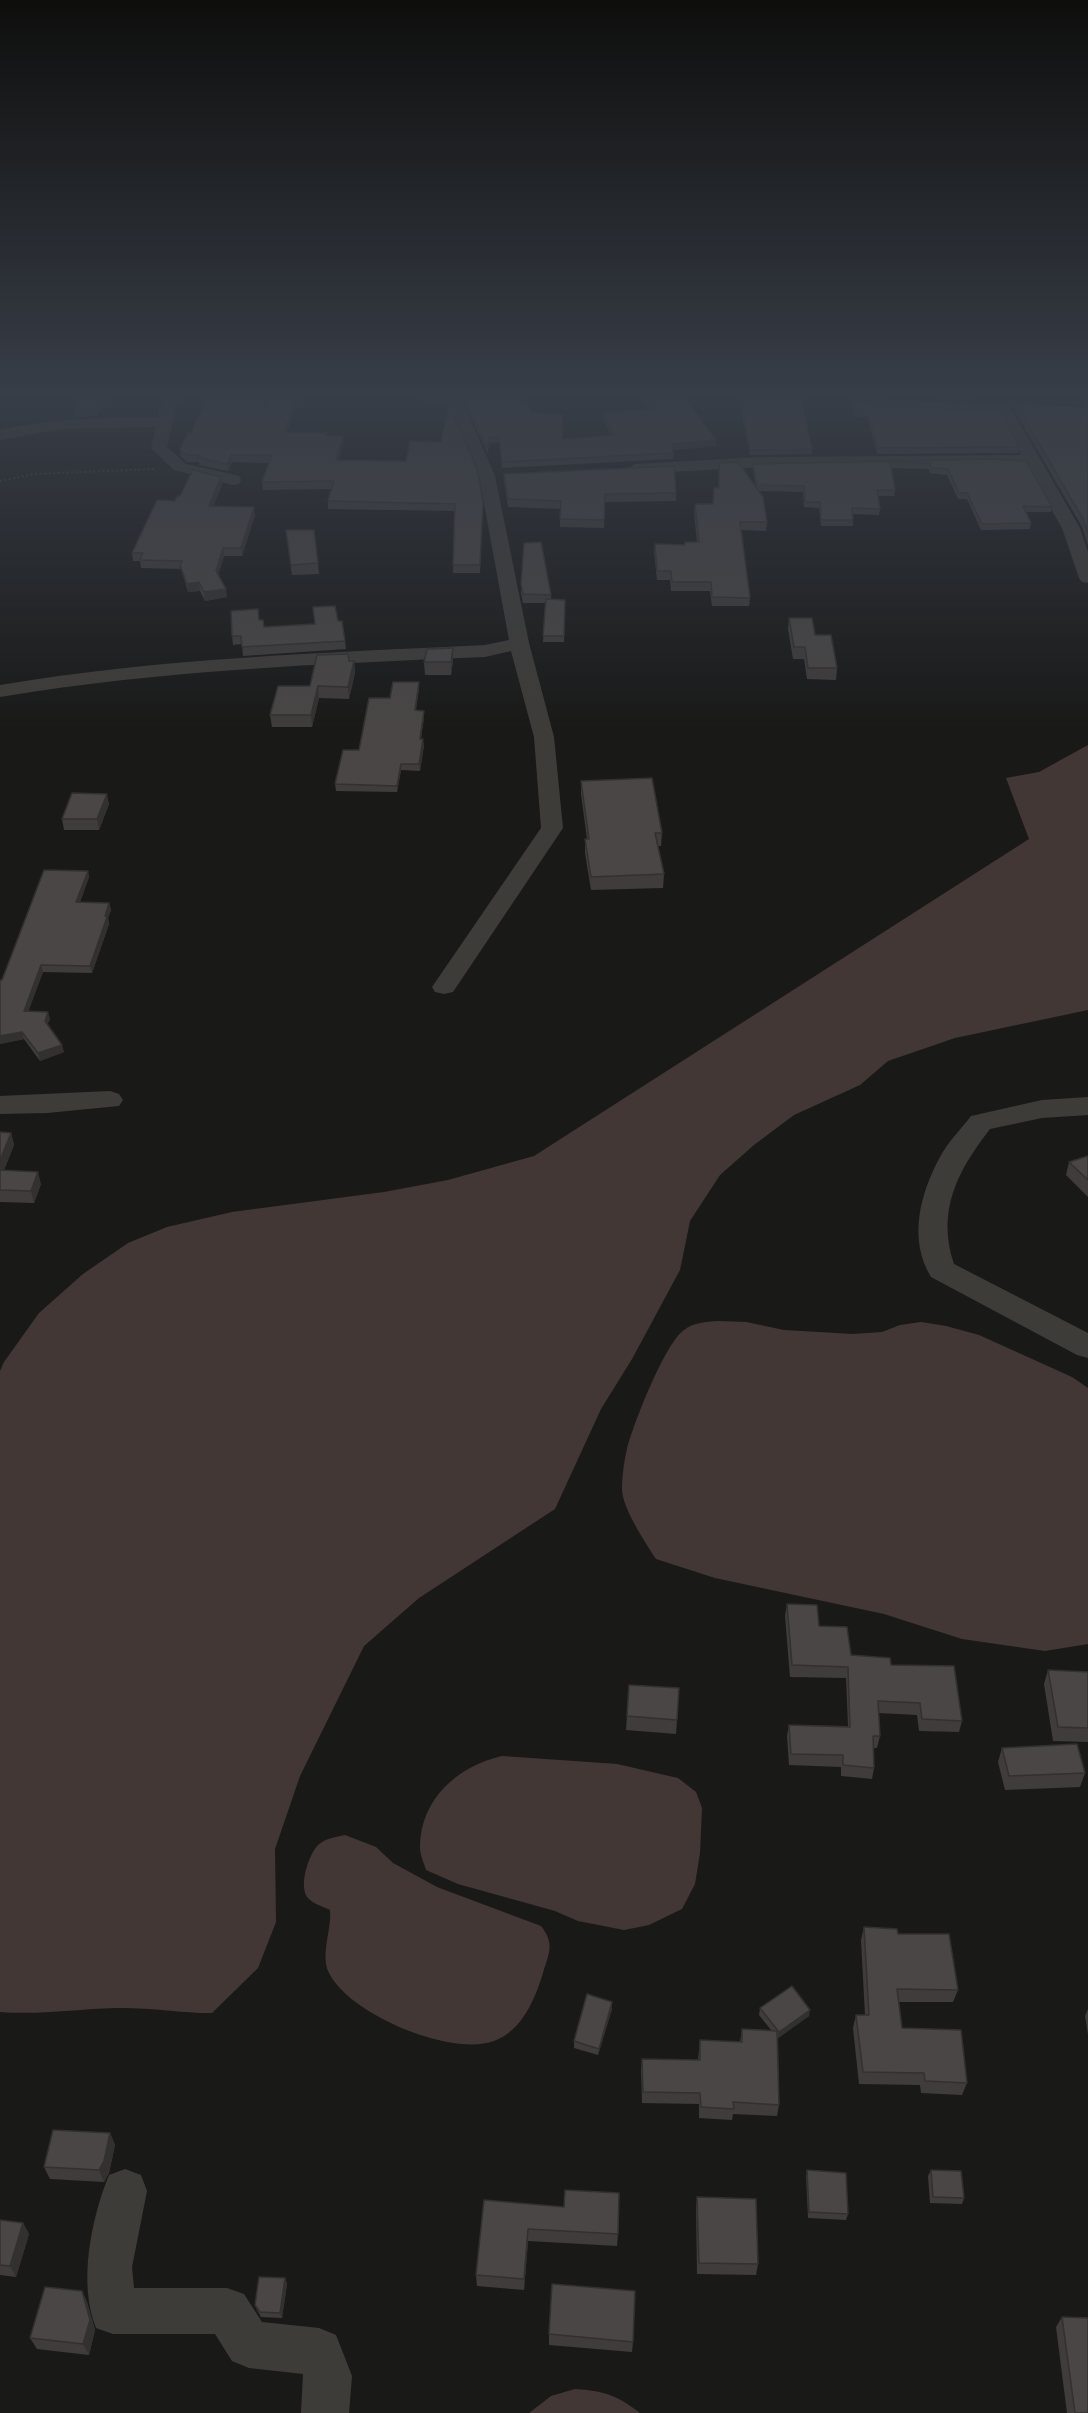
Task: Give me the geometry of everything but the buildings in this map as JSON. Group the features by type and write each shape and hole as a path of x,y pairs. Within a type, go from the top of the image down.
{"street":[{"path":"444,987 552,828 544,737 519,643 497,504"},
{"path":"1057,504 1071,528 1088,578"},
{"path":"0,691 65,679 217,664 485,651 519,643"},
{"path":"0,1105 110,1100"},
{"path":"1088,1106 1042,1109 981,1122 953,1158 935,1203 932,1243 941,1270 1058,1329 1088,1347"},
{"path":"125,2191 110,2267 113,2311 227,2311 249,2344 319,2352 328,2376 325,2413"}],"shaded area":[{"path":"1088,745 1088,1010 955,1038 888,1061 860,1085 794,1115 754,1145 720,1175 690,1221 680,1270 632,1359 601,1409 555,1509 419,1598 364,1646 300,1776 275,1849 276,1922 258,1968 212,2013 127,2008 29,2013 0,2012 0,1371 39,1313 83,1274 128,1243 167,1227 232,1212 384,1192 448,1180 534,1156 1029,839 1006,778 1039,772"},
{"path":"718,1321 746,1322 784,1330 853,1334 882,1332 900,1325 921,1322 946,1326 979,1335 1072,1377 1088,1388 1088,1644 1045,1651 962,1639 884,1614 715,1578 656,1559 635,1525 623,1498 622,1480 627,1449 651,1385 676,1338 692,1325"},
{"path":"502,1756 617,1764 678,1778 696,1792 702,1808 700,1853 695,1884 682,1909 649,1925 624,1930 578,1921 555,1911 458,1884 426,1870 420,1850 422,1830 434,1800 444,1787 457,1777 486,1761"},
{"path":"345,1835 376,1847 393,1863 437,1887 541,1926 548,1938 550,1949 547,1960 540,1983 526,2013 512,2030 494,2041 475,2044 453,2043 428,2037 379,2017 357,2003 340,1988 329,1973 327,1966 326,1950 330,1910 309,1899 304,1887 304,1879 308,1863 318,1845 328,1839"},
{"path":"575,2389 610,2395 640,2413 529,2413 551,2396"}]}
